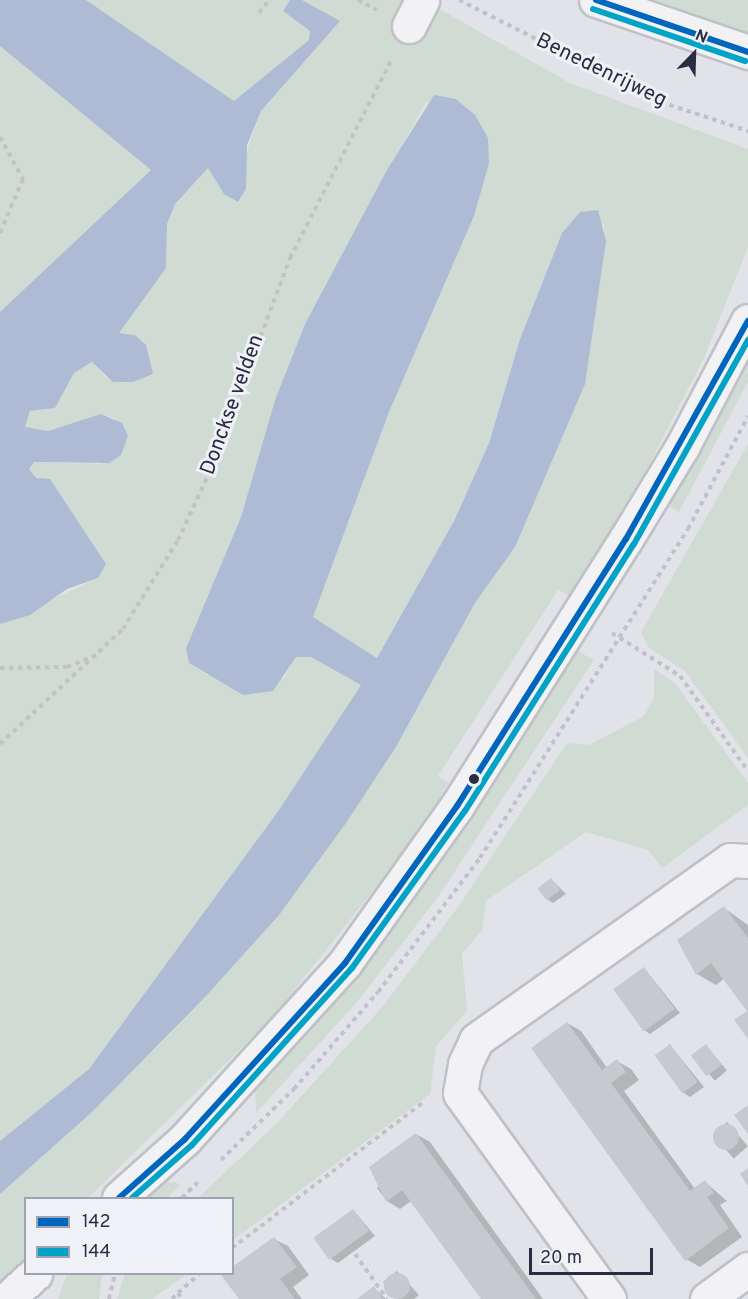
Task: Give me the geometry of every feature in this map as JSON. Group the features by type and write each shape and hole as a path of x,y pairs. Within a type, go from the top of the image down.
{"street":[{"path":"596,0 748,52"},
{"path":"119,1197 185,1139 351,954 457,806 620,549 682,447 748,321"},
{"path":"609,1299 460,1093 476,1040 730,860 748,861"},
{"path":"707,1299 748,1269"},
{"path":"7,1299 34,1275"}],"path":[{"path":"259,13 269,0"},
{"name":"Benedenrijweg","path":"458,0 661,102 748,131"},
{"name":"Donckse velden","path":"0,744 101,653 123,629 178,540 291,258 415,13"},
{"path":"0,137 23,179 0,233"},
{"path":"620,638 680,676 748,771"},
{"path":"0,668 67,667 101,653"},
{"path":"234,1246 429,1098 460,1093"},
{"path":"355,1254 387,1299"},
{"path":"109,1299 115,1275"},
{"path":"172,1299 198,1275"},
{"path":"178,1293 182,1299"}],"shaded area":[{"path":"86,0 290,0 283,11 311,31 309,40 234,101"},
{"path":"302,0 424,0 570,83 748,149 748,247 704,358 639,484 569,596 558,590 438,776 449,783 405,851 272,1018 89,1197 24,1197 24,1259 0,1282 0,1194 169,1035 396,747 475,603 515,547 598,296 604,224 562,233 520,339 489,443 454,521 377,658 313,617 389,412 474,216 475,115 456,99 426,102 305,324 275,400 241,517 186,648 189,663 207,675 284,678 295,657 311,657 362,685 279,810 89,1069 0,1141 0,624 98,578 29,469 34,462 102,464 116,419 102,414 48,431 25,427 30,411 55,408 74,373 93,362 105,377 122,383 127,333 119,334 120,327 166,268 167,224 175,204 208,168 224,194 246,189 245,156 261,111 340,21"},
{"path":"646,0 748,0 748,33 669,8"},
{"path":"0,46 151,170 0,312"},
{"path":"748,359 748,382 679,512 669,506"},
{"path":"748,444 748,758 685,671 648,647 641,632"},
{"path":"578,651 594,660 438,897 358,1001 256,1113 255,1090 338,999 407,911"},
{"path":"654,669 675,683 748,783 748,805 662,868 648,850 586,832 486,901 482,931 462,953 467,1011 436,1046 430,1094 234,1239 234,1197 199,1197 278,1122 383,1006 458,907 567,743 589,745 644,716 654,698"},
{"path":"176,1182 180,1186 168,1197 143,1197 157,1184"},
{"path":"67,1275 102,1275 99,1299 58,1299"},
{"path":"125,1275 186,1275 152,1299 117,1299"}],"water":[{"path":"0,0 86,0 234,101 309,40 310,31 283,11 290,0 302,0 340,21 261,111 247,145 246,189 238,202 224,194 208,168 175,204 167,224 166,268 119,333 135,335 146,345 153,374 133,382 113,382 92,362 74,373 55,408 30,411 25,427 48,431 101,414 122,423 128,436 121,455 109,463 34,462 29,469 36,478 50,479 106,564 98,578 67,589 30,615 0,624 0,312 151,170 0,46"},
{"path":"434,95 456,99 475,115 488,138 489,163 474,216 389,412 313,617 377,658 454,521 489,443 520,339 562,233 580,212 598,210 606,241 585,384 515,547 475,603 396,747 346,823 279,915 206,996 92,1112 0,1194 0,1141 89,1069 279,810 361,685 311,657 296,657 273,691 243,695 189,663 186,648 241,517 275,400 305,324 387,170"}],"building":[{"path":"551,878 560,890 546,900 537,888"},
{"path":"724,906 748,938 748,1039 734,1020 747,1011 711,963 696,975 677,940"},
{"path":"644,967 675,1009 644,1031 613,989"},
{"path":"567,1022 602,1070 617,1059 626,1072 611,1083 690,1191 705,1180 714,1193 707,1197 729,1228 685,1261 531,1048"},
{"path":"670,1044 698,1082 682,1093 655,1055"},
{"path":"706,1044 722,1065 706,1076 691,1055"},
{"path":"748,1105 748,1134 734,1115"},
{"path":"726,1124 735,1128 739,1137 735,1146 726,1150 717,1146 713,1137 717,1128"},
{"path":"416,1133 536,1299 481,1299 402,1190 386,1202 369,1167"},
{"path":"748,1168 748,1186 740,1174"},
{"path":"353,1209 369,1231 329,1260 313,1238"},
{"path":"274,1237 297,1267 280,1279 295,1299 239,1299 221,1275 234,1275 234,1266"},
{"path":"397,1273 406,1277 410,1286 406,1295 397,1299 388,1295 384,1286 388,1277"},
{"path":"374,1286 383,1299 357,1299"}],"transit line":[{"name":"142","path":"596,0 748,52"},
{"name":"144","path":"593,9 745,61"},
{"name":"142","path":"120,1197 185,1139 345,963 457,806 626,539 748,321"},
{"name":"144","path":"133,1197 192,1145 352,968 465,811 634,544 748,340"}]}
